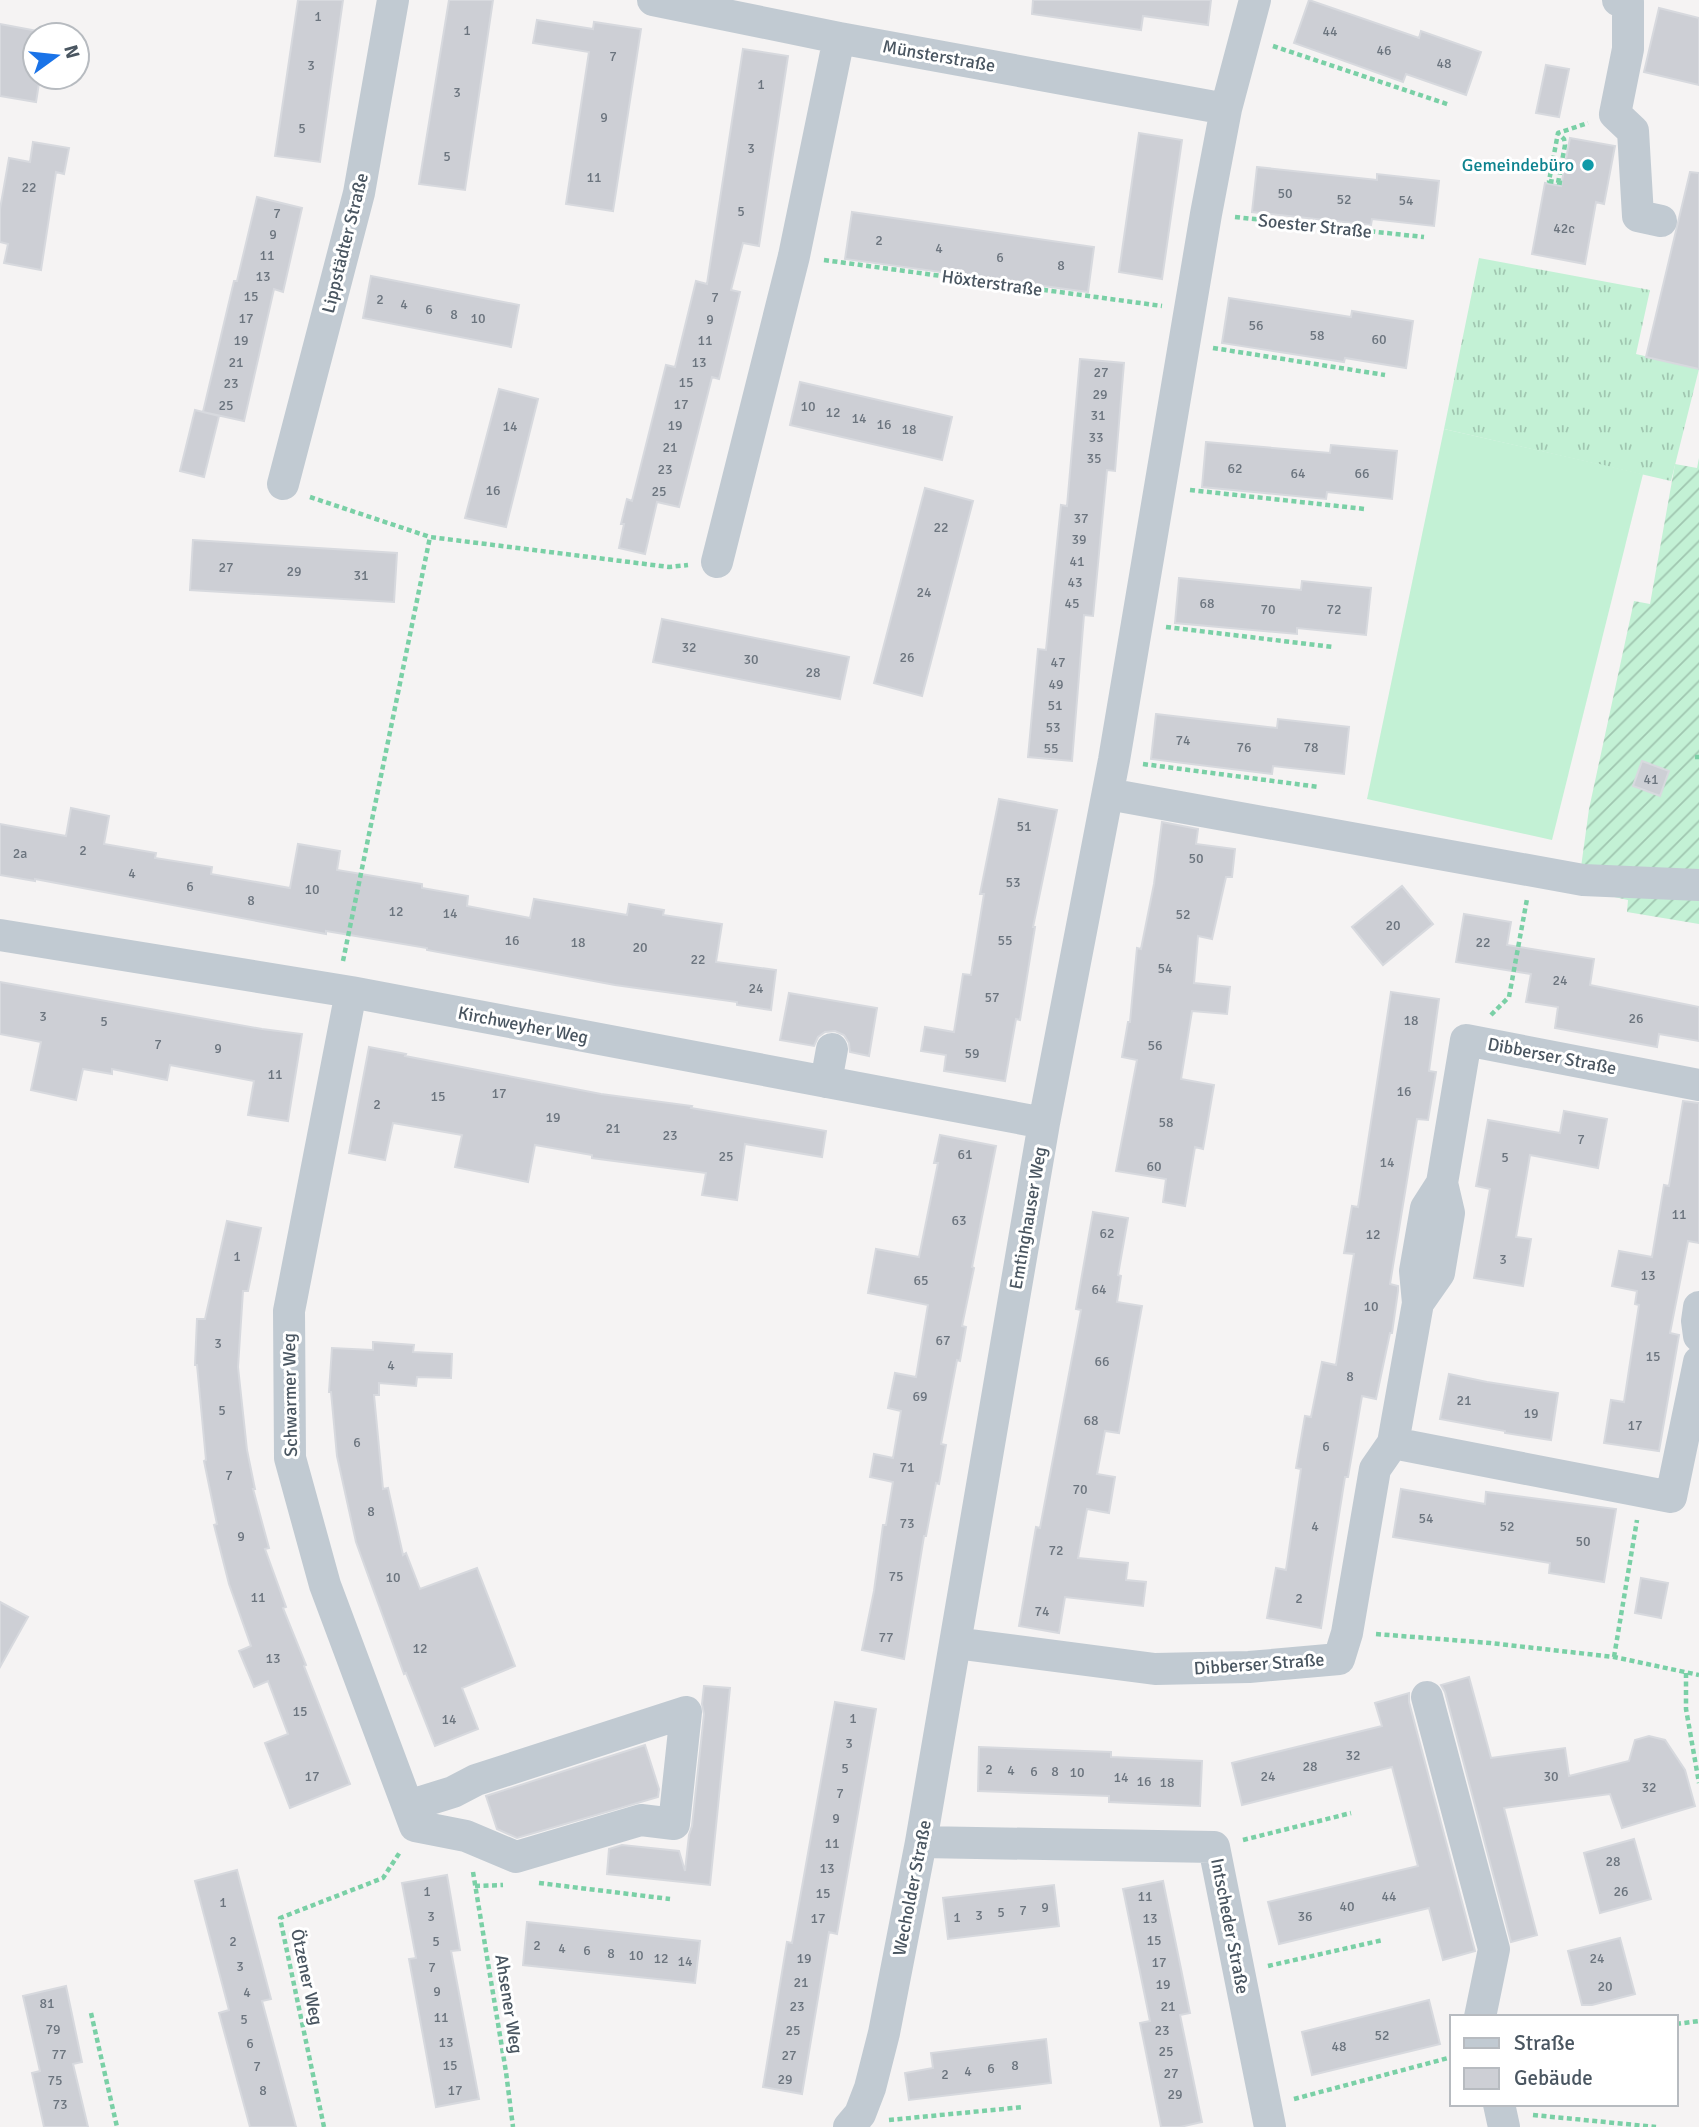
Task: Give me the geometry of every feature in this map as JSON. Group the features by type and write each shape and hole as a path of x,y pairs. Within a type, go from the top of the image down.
{"street":[{"name":"Lippstädter Straße","path":"283,484 359,193 393,0"},
{"name":"Münsterstraße","path":"653,0 753,9 839,38 1226,109"},
{"path":"1255,0 1226,109 1206,214 1108,794 1583,880 1699,885"},
{"path":"1618,0 1628,2 1628,49 1615,114 1633,131 1637,216 1661,221"},
{"path":"717,562 794,256 839,38"},
{"name":"Emtinghauser Weg","path":"955,1643 1044,1123 1108,794"},
{"name":"Kirchweyher Weg","path":"0,935 344,991 1044,1123"},
{"name":"Schwarmer Weg","path":"344,991 289,1311 290,1458 325,1585 412,1816"},
{"name":"Dibberser Straße","path":"955,1643 1155,1669 1249,1667 1339,1659 1347,1633 1375,1469 1393,1443 1418,1303 1439,1273 1449,1213 1442,1183 1466,1040 1699,1085"},
{"path":"826,1082 832,1049"},
{"path":"1699,1307 1696,1321 1699,1336"},
{"path":"1393,1443 1671,1497 1699,1362"},
{"name":"Wecholder Straße","path":"855,2120 870,2088 884,2033 921,1842 955,1643"},
{"path":"1427,1697 1494,1949 1480,2015"},
{"path":"686,1712 674,1825 641,1820 516,1857 412,1816 476,1780 686,1712"},
{"name":"Intscheder Straße","path":"921,1842 1214,1847 1268,2117"}],"path":[{"path":"1245,37 1450,104"},
{"path":"1558,133 1615,114"},
{"path":"1558,133 1564,139 1565,145 1560,183 1549,181 1558,133"},
{"name":"Soester Straße","path":"1206,214 1424,237"},
{"name":"Höxterstraße","path":"794,256 1191,310"},
{"path":"1185,344 1385,375"},
{"path":"283,484 319,502 430,537 669,567 717,562"},
{"path":"1161,487 1365,509"},
{"path":"344,991 430,537"},
{"path":"1137,624 1333,647"},
{"path":"1114,760 1319,787"},
{"path":"1466,1040 1509,997 1531,870"},
{"path":"1614,1657 1641,1492"},
{"path":"1347,1633 1436,1638 1614,1657 1699,1675"},
{"path":"1686,1673 1686,1709 1699,1783"},
{"path":"1214,1847 1351,1813"},
{"name":"Ötzener Weg","path":"324,2127 281,1918 383,1878 389,1872 412,1816"},
{"name":"Ahsener Weg","path":"472,1865 513,2127"},
{"path":"528,1884 541,1883 670,1899"},
{"path":"475,1886 515,1884"},
{"path":"1239,1973 1383,1940"},
{"path":"91,2013 117,2127"},
{"path":"1678,2024 1699,2021"},
{"path":"1268,2117 1450,2058"},
{"path":"855,2120 878,2121 1024,2107"},
{"path":"1501,2114 1656,2127"}],"green space":[{"path":"1479,258 1650,290 1636,354 1699,369 1671,481 1444,429"},
{"path":"1444,429 1643,474 1552,840 1367,799"},
{"path":"1699,458 1699,924 1627,912 1628,900 1578,889 1589,809 1634,601 1650,604 1675,464 1697,468"}],"building":[{"path":"298,0 343,0 320,162 275,156"},
{"path":"449,0 493,0 465,190 419,184"},
{"path":"1033,0 1211,0 1208,25 1143,16 1141,30 1032,14"},
{"path":"1309,0 1419,38 1421,31 1481,52 1466,95 1406,74 1403,82 1294,43"},
{"path":"1659,8 1699,18 1699,85 1644,72"},
{"path":"537,20 593,29 594,22 641,29 613,211 566,204 589,52 533,43"},
{"path":"0,24 21,28 21,91 38,91 36,102 0,96"},
{"path":"743,49 788,56 759,246 743,243 731,290 740,292 719,379 712,377 679,507 657,502 645,554 619,548 624,524 621,524 627,499 632,501 666,365 675,367 696,281 707,284"},
{"path":"1546,65 1569,69 1559,117 1536,113"},
{"path":"1139,133 1182,140 1162,279 1119,272"},
{"path":"1570,138 1615,146 1604,204 1596,202 1585,264 1532,254 1545,183 1561,186"},
{"path":"33,142 69,148 64,174 56,172 41,270 4,263 8,244 0,242 0,209 9,158 30,162"},
{"path":"1257,167 1377,180 1377,174 1439,181 1434,226 1372,219 1371,225 1252,212"},
{"path":"1690,172 1699,173 1699,369 1646,357"},
{"path":"257,197 302,208 283,292 274,289 244,421 203,412"},
{"path":"852,212 1094,247 1088,292 845,259"},
{"path":"371,276 519,305 511,347 363,318"},
{"path":"1229,298 1351,317 1352,311 1413,321 1406,368 1345,358 1344,362 1222,343"},
{"path":"1080,359 1124,363 1115,471 1107,470 1093,616 1084,615 1072,761 1028,757 1038,649 1046,650 1061,505 1067,506"},
{"path":"800,382 952,417 942,460 790,425"},
{"path":"499,389 538,399 506,527 465,518"},
{"path":"195,410 219,416 204,477 180,471"},
{"path":"1206,442 1330,453 1331,445 1397,451 1392,499 1327,492 1326,499 1202,487"},
{"path":"925,488 973,501 922,696 874,683"},
{"path":"193,540 397,553 394,602 190,590"},
{"path":"1179,578 1301,590 1302,581 1371,588 1366,635 1297,628 1297,634 1175,623"},
{"path":"662,619 849,657 840,699 653,662"},
{"path":"1156,714 1277,728 1278,719 1349,727 1344,774 1273,766 1272,774 1151,759"},
{"path":"1642,761 1669,771 1660,796 1633,786"},
{"path":"999,799 1057,810 1033,927 1020,1020 1016,1019 1005,1081 944,1071 946,1055 921,1051 925,1027 954,1032 963,974 971,975 984,894 980,894"},
{"path":"71,808 109,816 104,844 156,853 155,858 212,867 211,874 290,888 298,844 340,851 337,870 422,884 422,888 468,896 467,906 530,918 534,899 627,915 629,904 664,910 663,915 722,924 716,962 776,970 771,1010 737,1005 737,1002 615,985 427,948 326,931 326,934 35,879 0,875 0,824 66,836"},
{"path":"1162,822 1198,829 1196,844 1235,849 1232,877 1226,877 1212,939 1198,936 1194,983 1230,987 1227,1014 1192,1011 1181,1079 1214,1085 1203,1149 1195,1147 1185,1206 1163,1202 1166,1179 1116,1171 1137,1060 1122,1057 1130,1022 1137,948 1141,949 1154,884"},
{"path":"1402,886 1433,924 1383,965 1352,927"},
{"path":"1464,914 1511,922 1507,945 1594,959 1590,985 1699,1007 1699,1041 1659,1034 1657,1047 1555,1028 1558,1007 1526,1002 1531,974 1456,962"},
{"path":"0,982 302,1034 288,1121 248,1115 254,1081 170,1065 167,1080 112,1069 112,1074 83,1069 76,1100 31,1090 41,1042 0,1034"},
{"path":"1391,992 1439,999 1429,1071 1436,1072 1428,1120 1417,1119 1390,1284 1398,1286 1392,1333 1376,1399 1362,1396 1348,1477 1345,1477 1321,1628 1267,1618 1276,1568 1286,1570 1301,1469 1296,1468 1305,1416 1311,1417 1322,1362 1336,1365 1354,1254 1344,1253 1352,1206 1358,1207"},
{"path":"789,993 877,1008 869,1056 850,1052 844,1035 835,1031 825,1032 818,1037 814,1046 780,1040"},
{"path":"369,1047 601,1094 692,1106 691,1108 826,1131 822,1157 745,1144 737,1200 702,1195 706,1173 592,1158 592,1155 535,1145 528,1182 455,1167 462,1135 393,1123 385,1160 349,1153"},
{"path":"1683,1101 1699,1103 1699,1243 1688,1241 1670,1333 1679,1335 1659,1451 1604,1443 1611,1400 1624,1402 1639,1305 1635,1304 1637,1291 1612,1286 1619,1251 1652,1257 1664,1185 1669,1186"},
{"path":"1564,1111 1607,1119 1598,1168 1530,1155 1516,1237 1531,1239 1523,1286 1474,1278 1490,1189 1476,1186 1488,1120 1560,1133"},
{"path":"940,1135 996,1146 962,1326 966,1327 960,1361 957,1360 941,1444 946,1445 939,1484 936,1483 924,1536 904,1659 862,1650 893,1482 870,1477 874,1454 893,1458 901,1411 888,1408 895,1373 916,1377 928,1305 868,1293 876,1249 919,1257 938,1163 934,1163"},
{"path":"1093,1212 1128,1218 1118,1275 1121,1276 1117,1302 1142,1306 1119,1433 1105,1431 1097,1474 1115,1477 1109,1513 1087,1509 1078,1558 1128,1563 1126,1580 1146,1582 1143,1606 1065,1597 1059,1633 1019,1626 1036,1527 1040,1528 1081,1310 1076,1309"},
{"path":"227,1221 261,1228 248,1291 243,1291 238,1367 253,1489 269,1548 265,1549 286,1607 283,1608 350,1784 290,1808 265,1743 288,1734 268,1681 254,1687 239,1651 251,1646 229,1584 214,1525 217,1524 204,1461 195,1365 197,1319 205,1319"},
{"path":"373,1342 414,1345 413,1352 452,1354 451,1378 417,1377 416,1386 379,1383 379,1395 374,1395 383,1489 388,1488 403,1555 406,1553 420,1589 477,1568 515,1666 462,1688 478,1729 435,1746 406,1673 404,1674 356,1542 337,1456 329,1392 332,1348 373,1350"},
{"path":"1449,1374 1558,1393 1551,1440 1440,1419"},
{"path":"1401,1489 1485,1504 1486,1492 1616,1509 1604,1582 1549,1573 1550,1563 1393,1537"},
{"path":"1641,1578 1668,1583 1661,1618 1635,1613"},
{"path":"0,1602 28,1617 0,1667"},
{"path":"1469,1677 1491,1758 1565,1748 1569,1776 1629,1761 1635,1740 1649,1736 1665,1740 1685,1770 1695,1806 1622,1828 1610,1794 1504,1808 1537,1935 1511,1942 1441,1685"},
{"path":"704,1686 730,1688 710,1885 607,1874 609,1849 622,1845 679,1851 685,1871 704,1714"},
{"path":"1409,1693 1409,1702 1475,1951 1443,1960 1429,1908 1279,1944 1268,1902 1418,1866 1392,1767 1242,1805 1232,1763 1382,1726 1375,1703"},
{"path":"835,1702 876,1709 837,1934 829,1932 802,2094 763,2087 787,1942 792,1943"},
{"path":"645,1745 659,1789 658,1797 517,1838 497,1829 486,1796"},
{"path":"979,1747 1111,1752 1111,1757 1202,1761 1200,1806 1109,1802 1109,1796 978,1791"},
{"path":"1634,1839 1651,1899 1600,1913 1584,1853"},
{"path":"237,1870 271,1999 262,2001 296,2127 250,2127 219,2013 229,2010 195,1881"},
{"path":"447,1875 460,1950 451,1951 479,2099 436,2107 409,1959 416,1958 402,1883"},
{"path":"1163,1881 1190,2013 1180,2015 1202,2122 1180,2127 1161,2127 1140,2023 1150,2021 1123,1889"},
{"path":"1054,1885 1059,1926 948,1939 943,1898"},
{"path":"527,1922 700,1941 695,1983 523,1965"},
{"path":"1620,1938 1635,1994 1582,2005 1568,1951"},
{"path":"66,1986 82,2062 73,2064 88,2127 44,2127 32,2073 40,2071 23,1996"},
{"path":"1429,2000 1440,2044 1312,2075 1302,2032"},
{"path":"1046,2039 1051,2083 909,2100 905,2073 933,2068 931,2053"}],"place":[{"name":"Gemeindebüro","path":"1588,165"}]}
